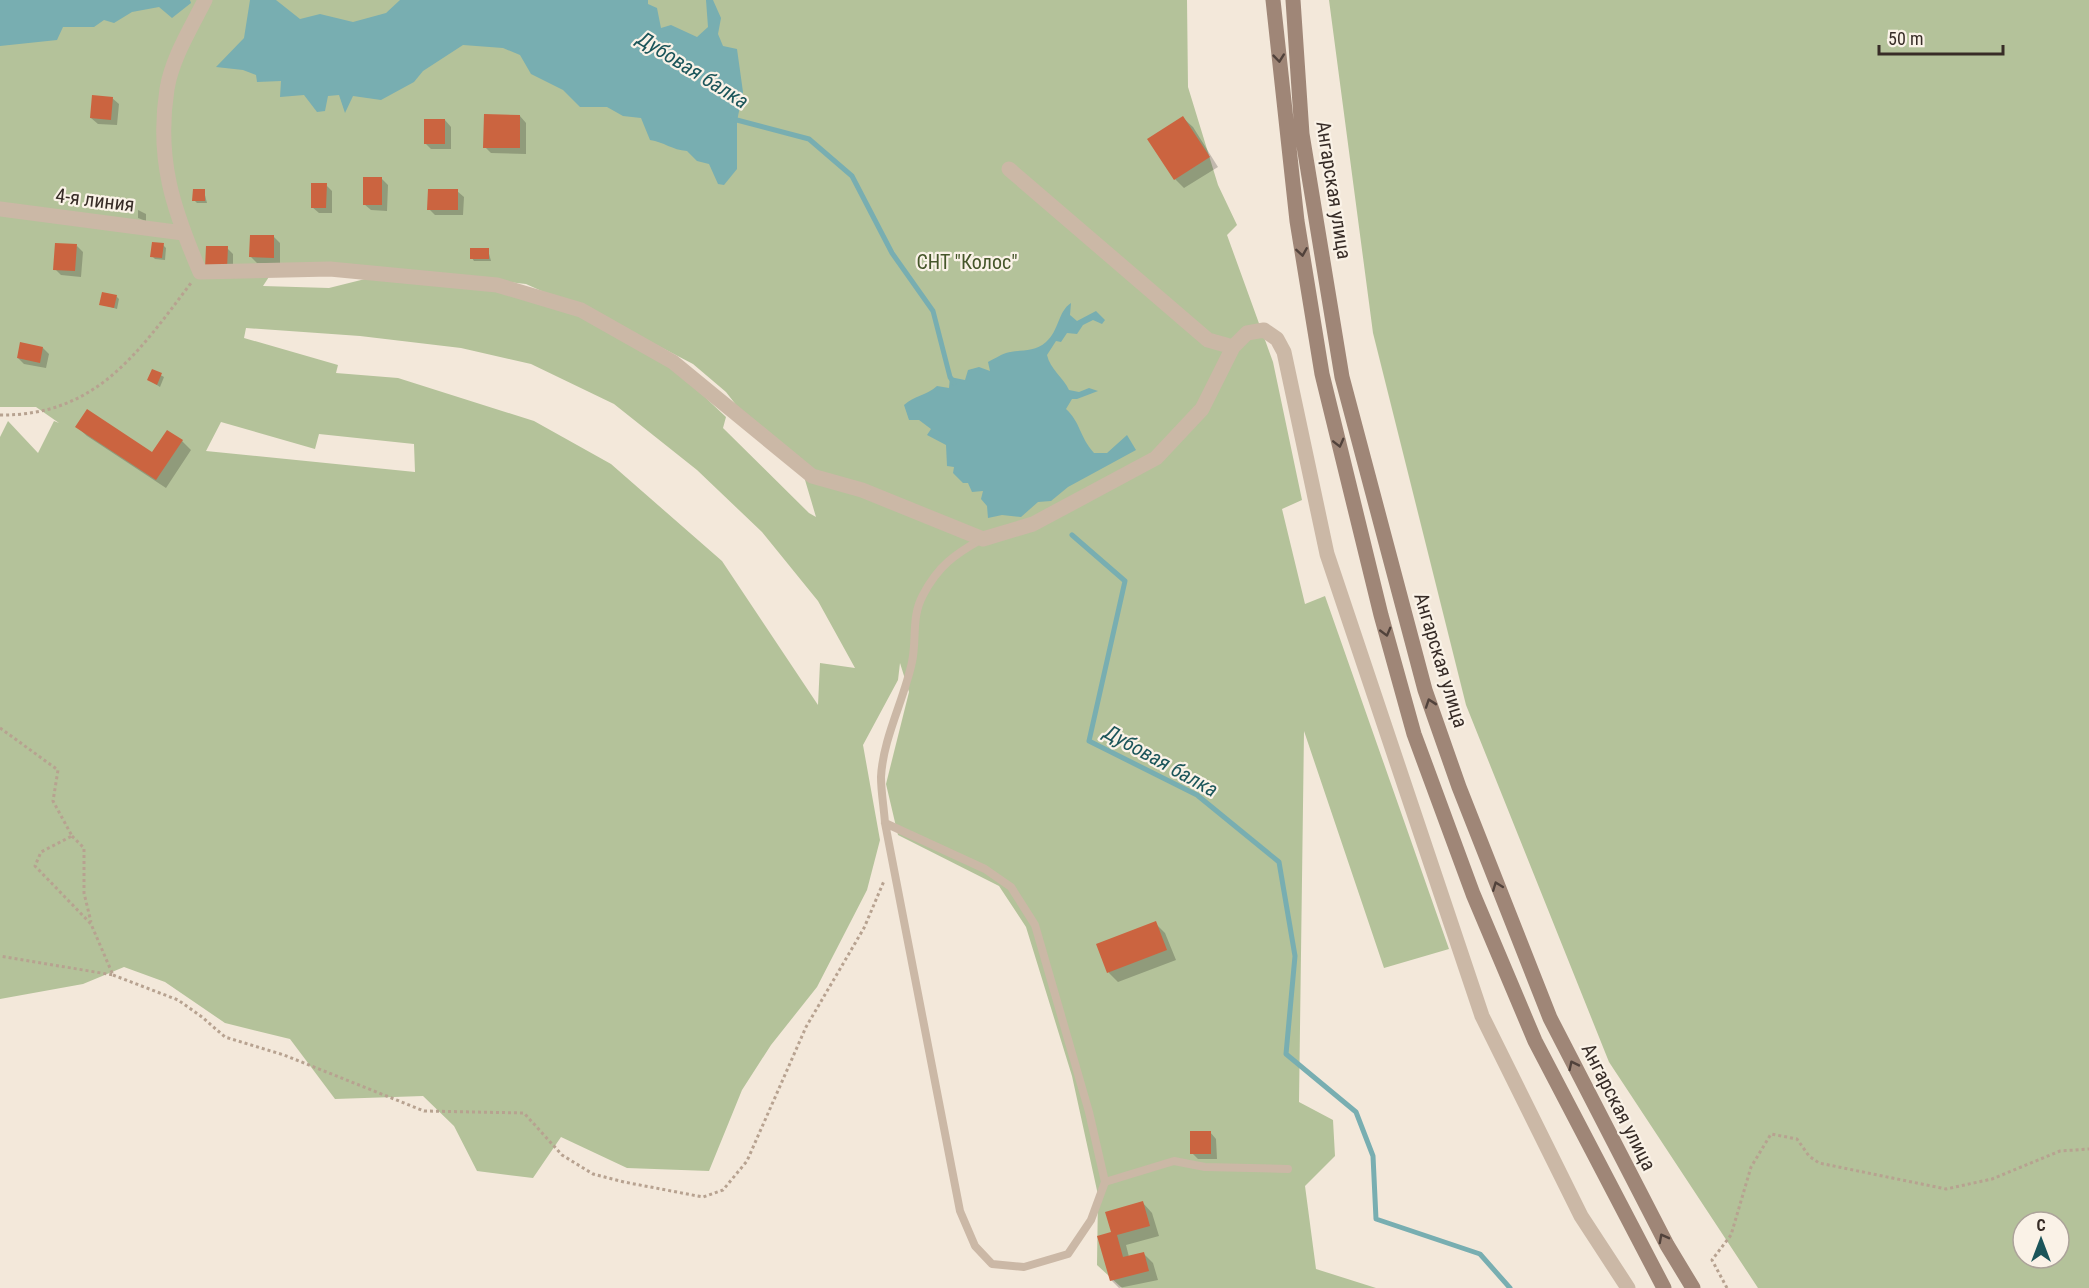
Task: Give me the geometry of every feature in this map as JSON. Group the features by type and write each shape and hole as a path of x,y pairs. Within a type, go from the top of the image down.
{"main road":[{"name":"Ангарская улица","path":"1273,0 1297,222 1322,374 1381,615 1414,734 1473,894 1535,1041 1664,1288"},
{"name":"Ангарская улица","path":"1293,0 1302,134 1342,377 1425,690 1458,787 1550,1018 1662,1234 1693,1288"}],"street":[{"path":"204,0 180,50 167,88 163,152 175,214 200,272 330,268 497,285 581,310 674,362 812,476 862,490 983,539 1033,524 1156,458 1202,410 1233,347 1247,333 1264,330 1277,339 1284,352 1327,554 1482,1016 1581,1216 1628,1288"},
{"path":"1009,169 1208,340 1233,347"},
{"name":"4-я линия","path":"0,209 183,233"}],"lane":[{"path":"885,823 994,875 1011,887 1035,925 1089,1112 1105,1182 1091,1220 1068,1254 1024,1267 992,1264 975,1246 960,1211 885,823 881,777 888,741 903,700 913,659 914,620 923,595 952,556 983,539"},
{"path":"1105,1182 1174,1161 1205,1167 1288,1169"}],"path":[{"path":"0,416 28,416 56,410 112,377 150,338 200,272"},
{"path":"0,728 58,770 52,801 72,836 84,848 84,893 91,924 113,975"},
{"path":"72,836 40,852 35,866 91,924"},
{"path":"0,956 113,975 178,1000 225,1037 284,1055 424,1111 524,1113 562,1155 593,1174 703,1197 723,1190 747,1161 806,1027 864,928 893,861"},
{"path":"1727,1288 1712,1260 1731,1235 1751,1167 1771,1134 1797,1139 1809,1155 1819,1163 1946,1190 1992,1179 2060,1150 2089,1149"}],"green space":[{"name":"СНТ \"Колос\"","path":"0,0 1187,0 1188,87 1218,185 1237,225 1227,235 1273,362 1302,500 1282,509 1305,604 1325,596 1449,949 1384,968 1304,731 1299,1102 1333,1120 1335,1156 1305,1186 1316,1269 1376,1288 1122,1288 1097,1265 1098,1195 1072,1076 1026,927 999,886 898,835 886,784 909,692 900,663 898,680 863,745 880,840 867,890 817,987 771,1045 742,1090 709,1171 627,1168 561,1137 533,1178 477,1171 454,1126 423,1096 335,1099 290,1039 225,1023 165,982 124,967 83,984 0,999 0,437 8,421 38,453 54,421 59,423 36,407 0,407","holes":["278,263 373,277 329,288 263,286","488,280 526,284 626,329 693,364 726,392 754,428 800,463 816,517 809,513 723,428 726,417 674,368 579,316","246,328 360,336 461,348 531,364 614,404 697,470 762,532 818,601 855,668 820,663 818,705 722,561 611,464 534,421 398,378 336,373 338,365 244,338","221,422 315,449 319,434 414,444 415,472 206,451"]},
{"path":"1329,0 2089,0 2089,1288 1758,1288 1609,1062 1466,705 1373,333"}],"water":[{"path":"0,0 190,0 191,3 172,18 159,7 132,12 114,23 104,20 94,27 63,27 57,40 0,46"},
{"path":"250,0 276,0 300,19 320,14 353,22 386,13 400,0 648,0 648,4 657,8 661,28 671,25 697,37 708,27 706,0 713,0 721,18 718,34 723,46 737,49 743,92 737,121 737,169 724,185 718,184 709,164 697,161 687,151 650,140 641,118 623,116 607,107 580,107 563,90 531,74 520,55 503,48 463,45 423,71 414,82 381,100 353,96 345,113 339,95 328,96 325,111 317,112 304,95 280,97 281,81 257,82 256,75 243,70 216,67 244,38"},
{"path":"1071,303 1070,315 1077,321 1096,311 1105,320 1102,324 1093,320 1083,325 1077,334 1067,333 1061,342 1056,341 1047,355 1051,365 1069,390 1079,392 1089,388 1098,391 1072,399 1066,409 1075,419 1085,441 1094,453 1107,453 1127,435 1136,450 1068,487 1051,501 1038,502 1021,517 1002,515 988,518 987,506 981,499 983,491 972,492 968,483 963,483 953,473 954,467 947,466 946,445 927,435 931,429 919,420 909,420 904,405 937,386 949,388 950,377 965,380 968,370 979,367 990,371 988,362 1002,355 1031,349 1046,342 1054,332 1063,311"}],"building":[{"path":"92,95 113,97 111,120 90,118"},
{"path":"484,114 520,115 520,148 483,148"},
{"path":"1183,116 1210,157 1174,180 1147,139"},
{"path":"424,119 445,119 445,144 424,144"},
{"path":"363,177 382,177 382,205 363,205"},
{"path":"311,183 327,183 326,208 311,208"},
{"path":"193,189 205,189 205,201 192,201"},
{"path":"428,189 458,189 458,210 427,210"},
{"path":"250,235 274,235 274,258 249,257"},
{"path":"152,242 164,243 162,258 150,257"},
{"path":"55,243 77,244 75,271 53,270"},
{"path":"206,246 228,246 227,269 205,269"},
{"path":"470,248 489,248 489,259 470,259"},
{"path":"102,292 117,295 114,308 99,305"},
{"path":"20,342 43,347 40,363 17,358"},
{"path":"152,369 162,373 157,385 147,380"},
{"path":"87,409 152,452 167,430 183,440 156,480 75,427"},
{"path":"1156,921 1167,950 1107,973 1096,944"},
{"path":"1190,1131 1211,1131 1211,1154 1190,1154"},
{"path":"1143,1201 1150,1226 1117,1235 1123,1257 1144,1252 1149,1271 1110,1281 1097,1236 1111,1232 1105,1212"}],"waterway":[{"name":"Дубовая балка","path":"733,119 809,139 852,176 892,253 933,311 950,377 954,383"},
{"name":"Дубовая балка","path":"1072,535 1125,581 1089,741 1197,795 1279,862 1295,956 1286,1054 1356,1112 1373,1156 1376,1219 1480,1254 1510,1288"}]}
